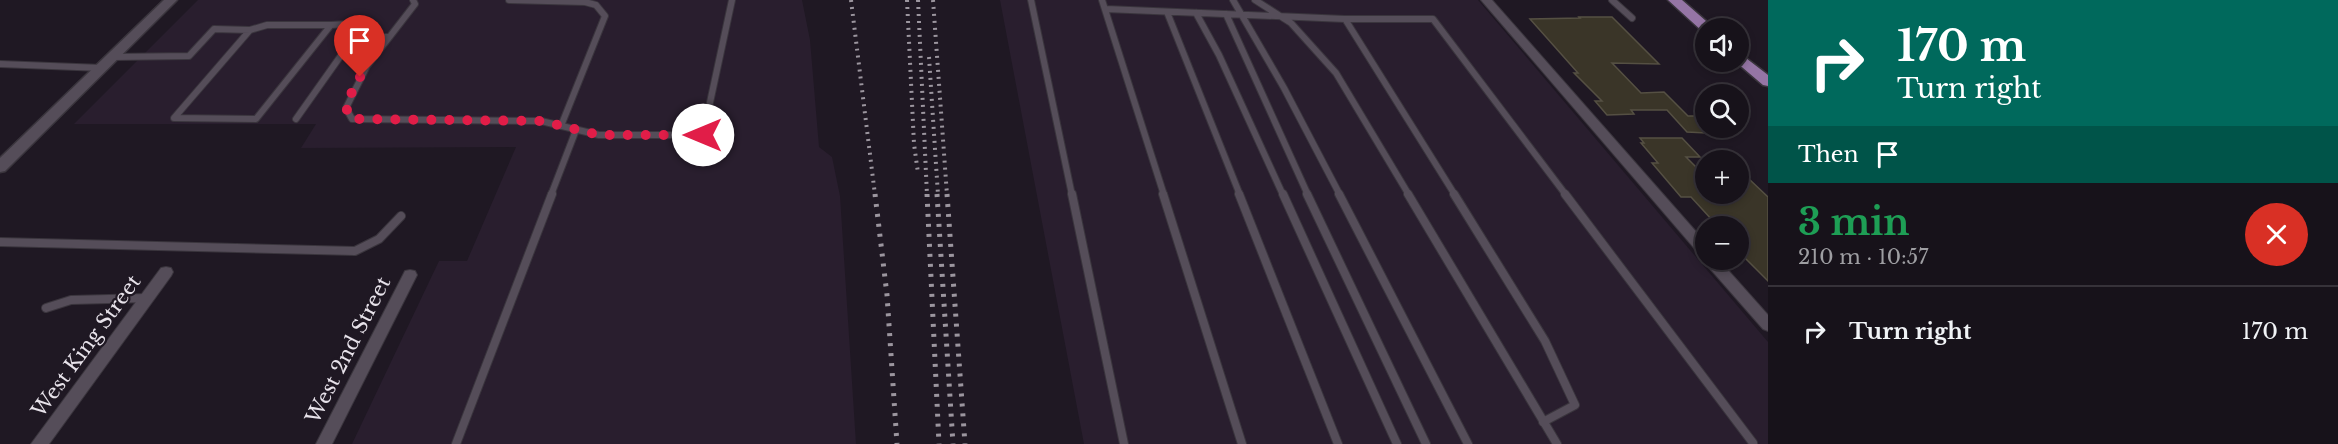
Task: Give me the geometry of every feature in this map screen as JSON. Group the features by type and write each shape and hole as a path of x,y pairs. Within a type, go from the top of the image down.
{"main road":[{"path":"0,167 171,0"},
{"path":"1674,0 1695,18"},
{"path":"1749,66 1768,82"}],"street":[{"path":"1486,0 1695,240"},
{"path":"1720,270 1768,325"},
{"name":"West King Street","path":"39,444 166,272"},
{"name":"West 2nd Street","path":"324,444 410,275"}],"lane":[{"path":"413,0 415,4 388,37 351,94 346,108 352,119 541,121 599,135 703,135 732,0"},
{"path":"509,0 585,2 596,5 604,16 561,126"},
{"path":"1031,0 1124,444"},
{"path":"1102,0 1242,444"},
{"path":"1233,0 1284,88 1468,444"},
{"path":"1256,0 1292,23 1336,73 1557,444"},
{"path":"1612,0 1632,18"},
{"path":"1106,9 1345,19 1433,20 1753,443"},
{"path":"1167,12 1338,444"},
{"path":"1196,13 1219,55 1397,444"},
{"path":"1226,14 1274,124 1426,444"},
{"path":"1345,19 1545,341 1575,405 1543,422"},
{"path":"113,57 189,57 214,29 250,30 267,25 364,23 296,119"},
{"path":"250,30 174,118 256,119 331,25"},
{"path":"354,37 388,37"},
{"path":"0,64 102,68"},
{"path":"456,444 576,130"},
{"path":"0,242 356,251 379,239 401,216"},
{"path":"46,308 71,300 147,298"}],"shaded area":[{"path":"198,0 802,0 810,40 819,147 832,157 840,196 856,444 352,444 439,261 467,261 516,147 301,148 316,124 74,124"},
{"path":"1000,0 1478,0 1695,256 1695,270 1707,270 1768,342 1768,444 1084,444"}],"building":[{"path":"1612,17 1659,64 1612,63 1641,93 1664,92 1688,116 1695,116 1695,132 1687,132 1667,110 1631,110 1634,114 1607,115 1595,101 1602,101 1574,73 1578,73 1530,19"},
{"path":"1640,138 1682,138 1695,152 1695,157 1686,157 1695,166 1695,201 1691,197 1681,197 1652,163 1658,163 1641,143 1644,143"},
{"path":"1749,179 1768,197 1768,281 1749,262 1749,216 1708,216 1697,204 1749,204"}],"railway":[{"path":"851,0 875,195"},
{"path":"907,0 914,144 918,173"},
{"path":"918,0 927,195"},
{"path":"933,0 947,195"},
{"path":"929,57 938,195"},
{"path":"875,194 887,295 897,444"},
{"path":"927,194 939,444"},
{"path":"937,194 953,444"},
{"path":"947,194 965,444"}],"route":[{"path":"360,77 346,108 352,119 541,121 599,135 703,135"}]}
